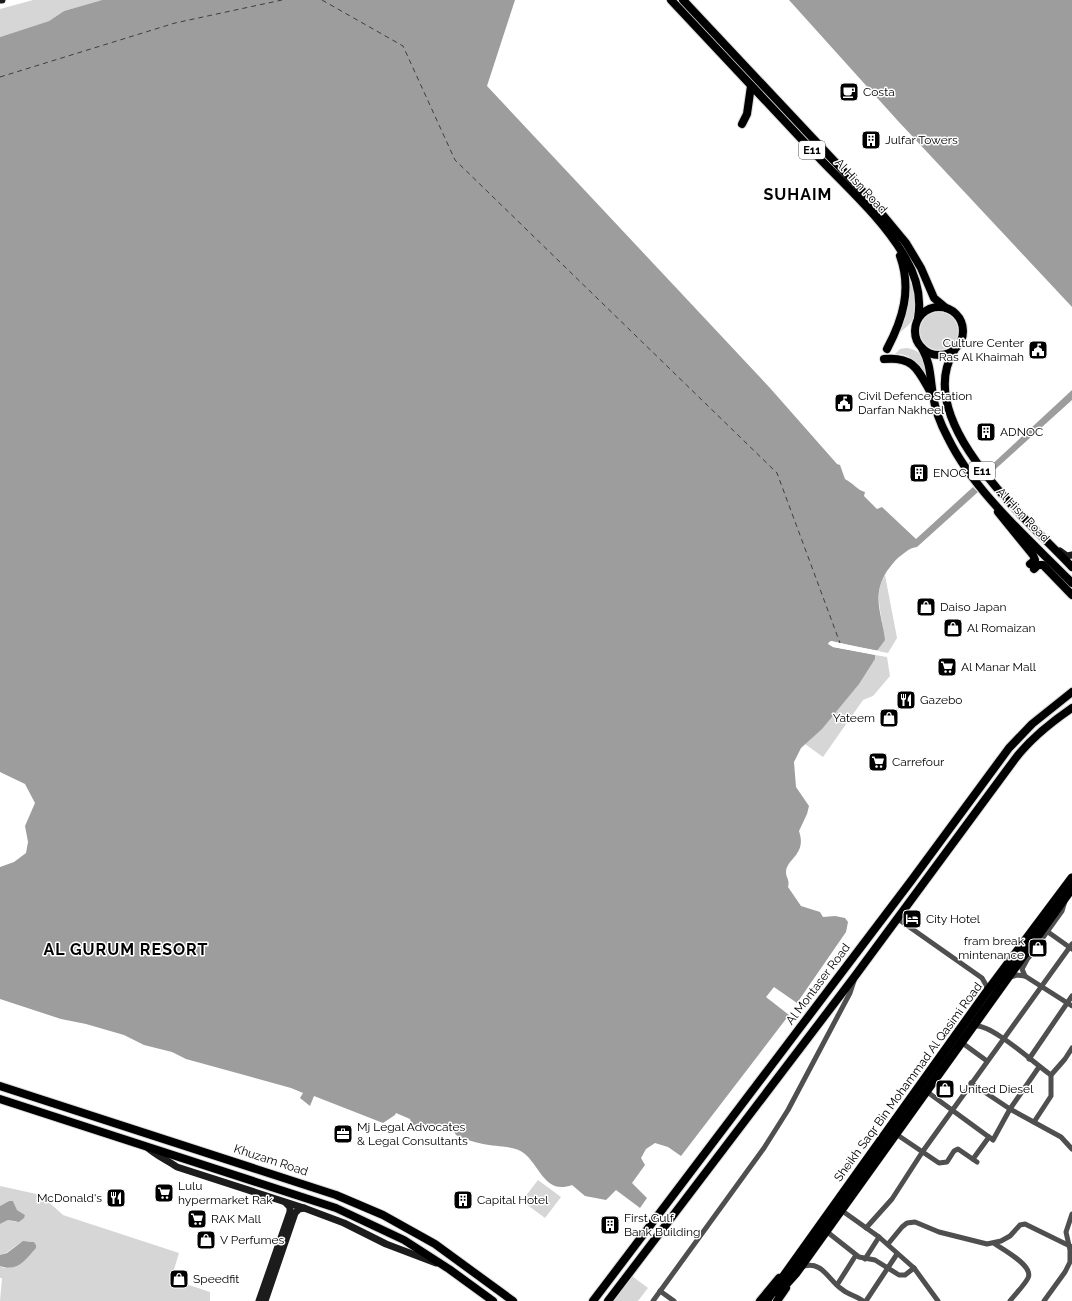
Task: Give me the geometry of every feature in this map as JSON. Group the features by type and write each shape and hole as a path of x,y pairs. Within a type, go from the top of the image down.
{"highway":[{"name":"Sheikh Saqr Bin Mohammad Al Qasimi Road","path":"773,1301 986,993 1072,878"},
{"name":"Sheikh Saqr Bin Mohammad Al Qasimi Road","path":"766,1301 809,1254 896,1134 925,1091 1008,978 1029,952 1072,888"}],"main road":[{"name":"Al Hisn Road","path":"671,0 890,236 905,258 916,282 920,306 918,318"},
{"name":"Al Hisn Road","path":"683,0 867,196 915,256 934,298 946,308"},
{"path":"742,124 747,114 751,86"},
{"path":"887,349 901,321 906,292 902,262 890,236"},
{"path":"931,308 946,308 957,314 963,330 963,338 954,351 939,356 922,348 915,334 916,322 918,318 931,308"},
{"name":"Al Hisn Road","path":"922,348 929,362 933,396 942,423 955,451 975,481 1072,583"},
{"name":"Al Hisn Road","path":"954,351 948,359 943,380 947,403 953,423 971,455 984,473 1072,567"},
{"path":"884,359 901,358 908,360 914,365 933,396"},
{"path":"991,499 1005,522 1033,555 1035,560 1032,567 1043,565 1072,595"},
{"path":"1020,530 1034,539 1064,571 1072,573"},
{"name":"Al Montaser Road","path":"593,1301 911,881 977,790 1020,735 1042,715 1072,692"},
{"name":"Al Montaser Road","path":"608,1301 898,919 1015,759 1029,742 1051,722 1072,708"},
{"path":"1015,759 1025,739 1020,735"},
{"name":"Khuzam Road","path":"0,1086 313,1186 383,1215 437,1245 513,1301"},
{"name":"Khuzam Road","path":"0,1099 311,1198 357,1217 404,1240 449,1268 493,1301"},
{"path":"404,1240 413,1242 429,1252 437,1245"},
{"path":"778,1301 795,1269"},
{"path":"760,1301 795,1269"},
{"path":"587,1301 611,1278"}],"street":[{"path":"1052,546 1067,556 1072,556"},
{"path":"1025,976 1022,969 1029,952 1048,932 1063,909 1065,898"},
{"path":"898,919 982,978 986,985 986,993"},
{"path":"866,1228 892,1199 952,1110 1071,947 1048,932"},
{"path":"1008,978 1017,975 1025,976 1070,1004"},
{"path":"653,1301 764,1148 788,1110 850,993 855,976"},
{"path":"982,978 997,980"},
{"path":"1029,1059 1070,1004 1072,996"},
{"path":"981,1015 984,1026"},
{"path":"973,1026 984,1026 1004,1039 1038,1067 1051,1075"},
{"path":"962,1042 987,1061"},
{"path":"1034,1122 1052,1096 1051,1075 1065,1060 1072,1048"},
{"path":"925,1091 993,1140 1010,1109 1038,1067"},
{"path":"972,1083 1010,1109 1061,1137 1072,1149"},
{"path":"896,1134 942,1163 947,1162 954,1151 958,1149 975,1160 989,1137"},
{"path":"145,1145 153,1153 176,1167 304,1208 344,1223 386,1244 449,1268"},
{"path":"259,1301 290,1212 290,1207 286,1203"},
{"path":"266,1301 295,1213 299,1209 304,1208"},
{"path":"841,1210 888,1244 897,1254 914,1268 938,1301"},
{"path":"1044,1301 1068,1267 1071,1256 1066,1229 1072,1214"},
{"path":"888,1244 902,1227 907,1223 915,1222 939,1232 983,1244 995,1244 1010,1236 1023,1224 1070,1246"},
{"path":"826,1231 856,1255 866,1259 875,1260 902,1275 914,1268"},
{"path":"866,1259 879,1237"},
{"path":"995,1244 1026,1266 1029,1272 1028,1279 1010,1301"},
{"path":"809,1254 812,1265"},
{"path":"866,1301 897,1254"},
{"path":"837,1285 856,1255"},
{"path":"795,1269 812,1265 826,1272 837,1285 863,1301"},
{"path":"660,1291 674,1301"}],"shaded area":[{"path":"33,0 102,0 64,11 49,21 0,37 0,9"},
{"path":"102,0 515,0 487,86 770,388 837,464 840,465 845,479 865,492 864,496 877,509 882,507 916,539 973,487 978,492 917,547 910,549 897,559 887,571 882,580 879,597 880,613 885,640 877,651 831,641 828,643 833,647 875,655 875,659 859,684 822,729 801,748 794,762 796,787 809,806 799,831 801,839 799,851 787,867 786,872 789,883 788,887 801,906 820,912 823,917 835,916 845,918 848,922 846,932 797,1003 774,987 766,997 789,1015 681,1156 668,1147 655,1143 646,1149 641,1158 645,1165 632,1183 647,1198 640,1208 616,1190 606,1200 585,1196 572,1185 563,1187 556,1186 544,1178 525,1154 516,1149 488,1145 462,1138 456,1135 453,1130 442,1126 412,1125 410,1119 396,1113 383,1123 314,1096 310,1106 300,1098 303,1093 291,1088 186,1059 172,1052 144,1045 124,1035 86,1024 61,1019 0,999 0,867 14,862 26,853 28,842 25,826 35,803 25,784 0,772 0,37 49,21 64,11"},
{"path":"789,0 1072,0 1072,307 898,121"},
{"path":"906,268 915,292 917,305 911,322 898,334 904,317 908,293"},
{"path":"935,312 943,312 950,315 955,320 958,331 955,342 950,347 943,350 935,350 928,347 923,342 920,335 920,327 923,320 928,315"},
{"path":"906,348 916,351 925,361 926,376 910,357 895,354 900,349"},
{"path":"1072,390 1072,400 990,474 986,470"},
{"path":"885,575 897,638 888,653 877,651 882,643 883,635 879,595 880,585"},
{"path":"875,655 887,657 890,676 873,696 863,700 823,757 805,744 825,725 842,704 875,659"},
{"path":"538,1180 561,1197 545,1218 522,1201"},
{"path":"0,1186 41,1195 63,1215 179,1253 171,1279 210,1292 210,1301 0,1301 2,1278 0,1278 0,1266 4,1268 23,1259 32,1253 36,1245 34,1242 23,1242 0,1255 0,1224 8,1220 16,1222 25,1215 17,1210 13,1201 9,1201 0,1206"},
{"path":"9,1201 13,1201 17,1210 25,1215 24,1218 19,1222 8,1220 0,1224 0,1206"},
{"path":"23,1241 34,1242 36,1245 36,1248 25,1261 12,1267 0,1266 0,1255 7,1253"},
{"path":"632,1276 648,1288 638,1301 613,1301"}],"pier":[{"path":"831,641 880,651 877,653 831,644 876,653 877,655 833,647 828,644"}],"ferry route":[{"path":"0,77 175,23 282,0"},
{"path":"322,0 403,46 455,160 777,473 840,643"}],"place":[{"name":"Costa","path":"849,92"},
{"name":"Julfar Towers","path":"871,140"},
{"name":"Culture Center Ras Al Khaimah","path":"1038,350"},
{"name":"Civil Defence Station Darfan Nakheel","path":"844,403"},
{"name":"ADNOC","path":"986,432"},
{"name":"ENOC","path":"919,473"},
{"name":"Daiso Japan","path":"926,607"},
{"name":"Al Romaizan","path":"953,628"},
{"name":"Al Manar Mall","path":"947,667"},
{"name":"Gazebo","path":"906,700"},
{"name":"Yateem","path":"889,718"},
{"name":"Carrefour","path":"878,762"},
{"name":"City Hotel","path":"912,919"},
{"name":"fram break mintenance","path":"1038,948"},
{"name":"United Diesel","path":"945,1089"},
{"name":"Mj Legal Advocates & Legal Consultants","path":"343,1134"},
{"name":"Lulu hypermarket Rak","path":"164,1193"},
{"name":"McDonald's","path":"116,1198"},
{"name":"Capital Hotel","path":"463,1200"},
{"name":"RAK Mall","path":"197,1219"},
{"name":"First Gulf Bank Building","path":"610,1225"},
{"name":"V Perfumes","path":"206,1240"},
{"name":"Speedfit","path":"179,1279"}],"district":[{"name":"SUHAIM","path":"798,194"},
{"name":"AL GURUM RESORT","path":"126,949"}]}
